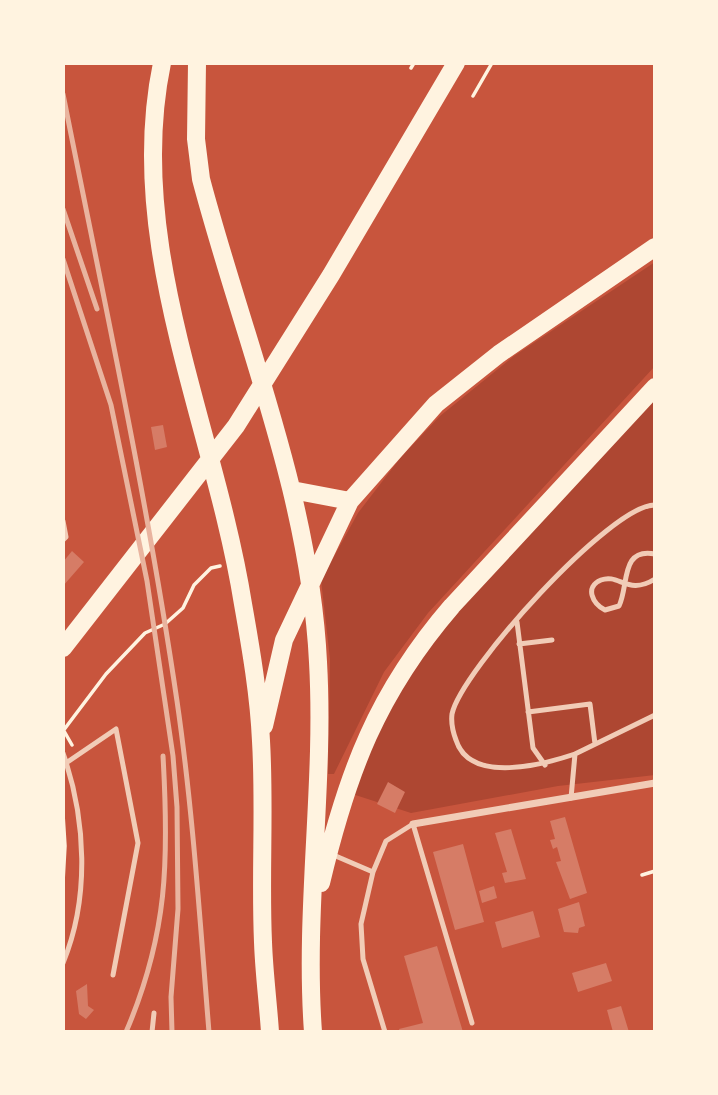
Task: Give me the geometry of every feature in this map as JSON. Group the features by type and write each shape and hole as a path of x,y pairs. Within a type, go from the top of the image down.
{"main road":[{"path":"162,63 154,118 154,178 162,252 195,408 235,564 261,740 263,944 270,1032"},
{"path":"197,63 196,139 201,179 292,490 310,582 318,662 311,924 313,1032"},
{"path":"63,648 236,426 331,275 456,63"},
{"path":"261,740 284,640 350,501 436,404 499,354 655,247"},
{"path":"311,924 345,790 372,722 427,635 655,387"},
{"path":"292,490 350,501"}],"street":[{"path":"413,824 655,783"}],"lane":[{"path":"655,505 640,507 583,548 471,677 452,715 453,729 462,750 481,763 519,768 545,765 575,754 655,715"},
{"path":"63,521 66,537 63,540"},
{"path":"655,554 639,554 633,558 623,584 619,606 605,610 593,601 594,587 601,580 623,584 641,586 655,579"},
{"path":"517,621 533,748 545,765"},
{"path":"519,644 552,640"},
{"path":"528,712 590,704 595,744"},
{"path":"66,762 116,729 138,843 113,975"},
{"path":"63,752 79,816 81,859 80,901 63,963"},
{"path":"571,798 575,754"},
{"path":"385,1032 359,941 373,872 386,841 413,824 472,1023"},
{"path":"328,852 373,872"},
{"path":"152,1032 154,1013"}],"path":[{"path":"473,96 492,63"},
{"path":"63,731 106,674 145,633 164,624 183,608 194,585 211,568 235,564"},
{"path":"63,814 63,881"},
{"path":"642,874 655,871"}],"shaded area":[{"path":"655,262 655,366 428,613 384,672 334,774 328,774 330,659 321,580 358,513 401,457 440,416 514,356"},
{"path":"655,386 655,775 558,786 411,813 343,791 413,659"}],"building":[{"path":"163,425 167,447 155,450 151,427"},
{"path":"72,551 84,562 63,586 63,562"},
{"path":"388,782 405,792 395,813 377,804"},
{"path":"565,817 587,893 570,899 556,862 561,861 557,847 553,849 550,840 555,839 550,821"},
{"path":"511,829 526,879 505,883 502,873 507,872 495,833"},
{"path":"463,844 484,922 455,930 433,852"},
{"path":"494,886 497,898 482,903 479,891"},
{"path":"579,902 585,926 579,928 578,933 564,932 558,909"},
{"path":"533,911 540,937 502,948 495,922"},
{"path":"437,946 463,1032 400,1032 399,1029 423,1023 404,956"},
{"path":"606,963 612,981 578,992 572,973"},
{"path":"87,984 88,1006 94,1010 86,1019 79,1014 76,991"},
{"path":"621,1006 629,1032 613,1032 607,1010"}],"railway":[{"path":"63,94 124,397 177,701 196,866 209,1032"},
{"path":"63,209 97,309"},
{"path":"63,259 111,405 147,581 173,756 177,807 178,909 171,997 172,1032"},
{"path":"126,1032 140,996 158,929 166,829 163,756"}]}
